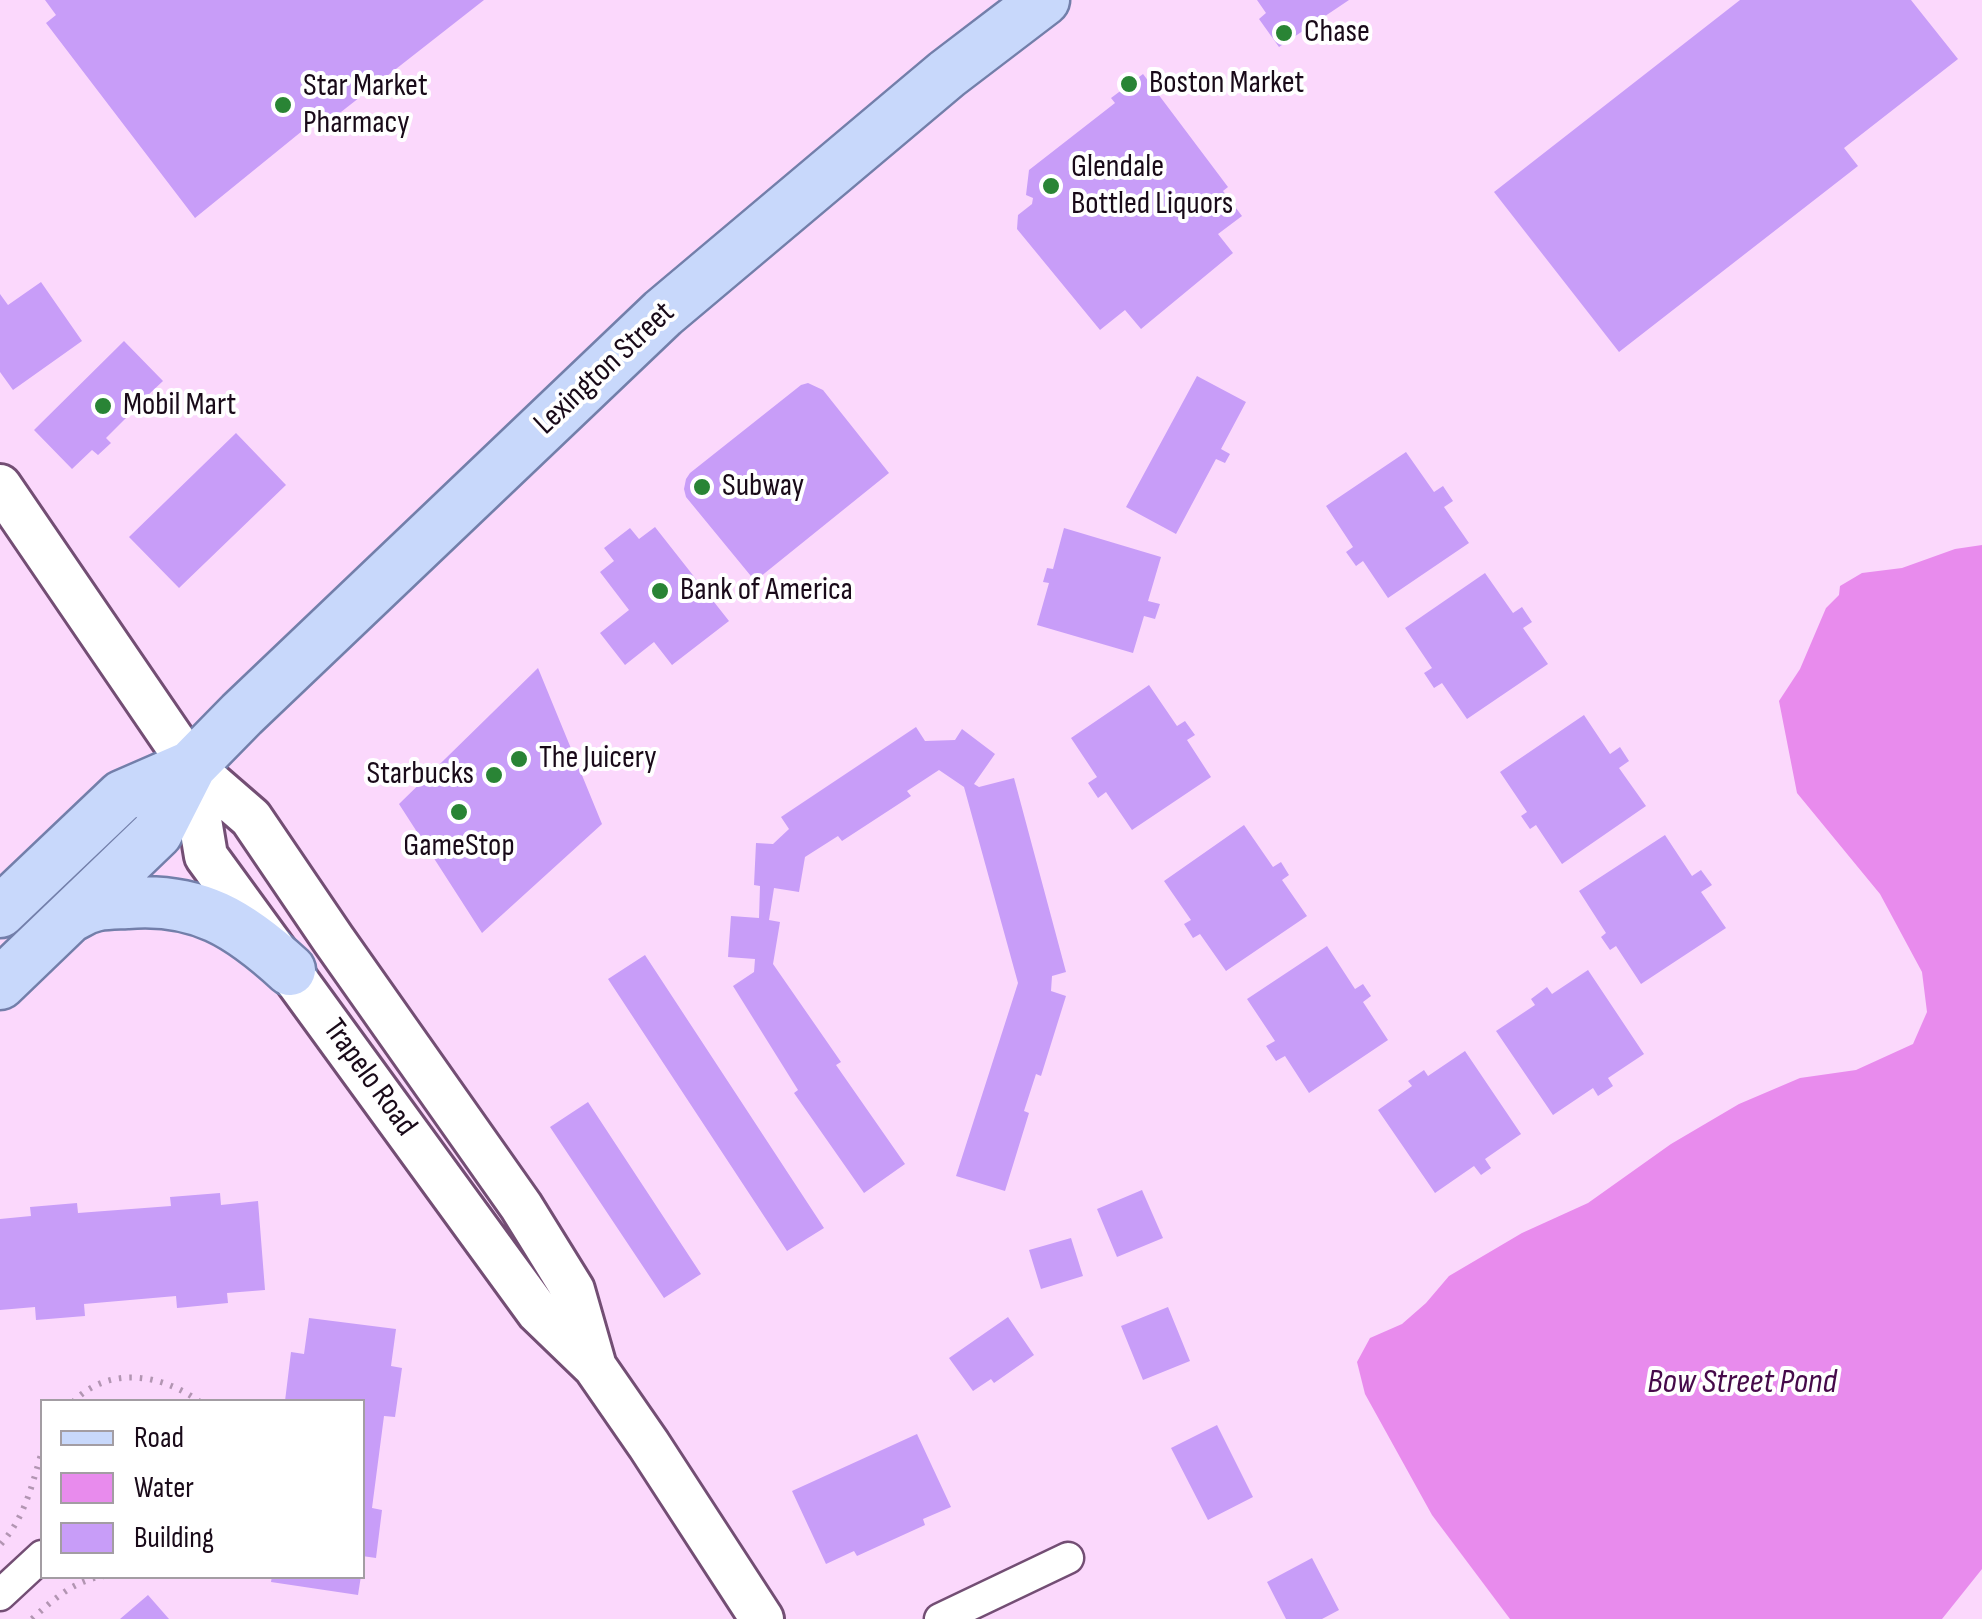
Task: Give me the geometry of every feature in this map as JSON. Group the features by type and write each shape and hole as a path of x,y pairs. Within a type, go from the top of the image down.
{"main road":[{"name":"Lexington Street","path":"0,984 157,832 191,766 663,312 947,74 1044,0"},
{"name":"Trapelo Road","path":"0,486 191,766 252,818 521,1206 572,1290 595,1366"},
{"name":"Lexington Street","path":"0,912 122,796 191,766"},
{"name":"Trapelo Road","path":"191,766 206,856 538,1312 595,1366 762,1619"},
{"path":"74,915 88,906 148,901 198,908 249,934 290,970"}],"street":[{"path":"0,1594 40,1558"},
{"path":"940,1619 1068,1558"}],"path":[{"path":"77,1399 98,1384 130,1377 164,1382 196,1399"},
{"path":"0,1544 26,1506 40,1458"},
{"path":"32,1619 70,1586 88,1579"}],"water":[{"name":"Bow Street Pond","path":"1982,545 1982,1569 1942,1619 1510,1619 1432,1515 1365,1394 1357,1362 1370,1338 1402,1324 1449,1276 1522,1233 1588,1203 1671,1144 1739,1104 1800,1078 1856,1070 1913,1044 1927,1012 1922,972 1880,894 1797,793 1779,701 1800,669 1826,608 1839,595 1840,586 1862,573 1902,568 1955,549"}],"building":[{"path":"45,0 484,0 318,130 312,123 195,218 46,23 56,15"},
{"name":"Chase","path":"1257,0 1349,0 1279,47 1259,19 1266,13"},
{"path":"1740,0 1911,0 1958,59 1844,148 1858,166 1619,352 1494,192"},
{"path":"1143,74 1228,187 1223,191 1242,216 1218,234 1233,253 1141,329 1125,310 1100,330 1017,229 1018,215 1032,204 1033,198 1026,195 1029,170 1115,103 1111,98"},
{"path":"41,282 82,341 13,390 0,372 0,294 8,305"},
{"name":"Mobil Mart","path":"124,341 163,381 147,396 152,402 139,415 134,410 106,438 111,443 98,455 92,450 72,469 34,430"},
{"path":"1197,376 1246,402 1221,449 1230,454 1225,463 1216,459 1176,534 1126,507"},
{"path":"808,383 823,390 889,473 755,581 686,497 686,479"},
{"path":"236,433 286,485 179,588 129,537"},
{"path":"1406,452 1434,492 1443,486 1453,501 1444,507 1469,543 1388,598 1363,561 1356,566 1346,552 1353,547 1326,506"},
{"name":"Bank of America","path":"655,527 729,621 672,665 654,642 625,665 600,633 629,610 600,572 614,561 604,548 630,528 639,539"},
{"path":"1064,528 1161,557 1148,601 1160,604 1155,619 1144,616 1133,653 1037,625 1049,583 1043,582 1047,568 1053,569"},
{"path":"1485,573 1513,613 1522,607 1532,622 1523,628 1548,664 1467,719 1442,683 1434,688 1424,673 1432,668 1405,628"},
{"path":"538,668 602,824 482,933 399,804"},
{"path":"1149,685 1177,726 1185,721 1195,735 1187,740 1211,777 1132,830 1106,792 1098,798 1088,783 1097,777 1071,738"},
{"path":"1584,715 1610,754 1620,747 1629,761 1619,768 1646,806 1562,864 1536,825 1530,829 1521,816 1527,812 1500,772"},
{"path":"916,727 925,741 955,740 962,729 995,754 974,784 979,787 1014,778 1066,972 1052,976 1051,991 1066,996 1041,1076 1036,1074 1024,1111 1029,1113 1005,1191 956,1176 1018,983 964,787 939,770 907,791 911,796 842,841 838,836 805,857 799,892 774,888 769,920 780,922 773,964 841,1062 836,1065 905,1164 864,1193 794,1093 798,1090 733,986 754,972 755,959 728,957 731,916 759,918 760,886 754,885 756,843 773,844 789,829 781,817"},
{"path":"1244,825 1273,867 1281,862 1289,875 1282,880 1307,916 1226,971 1200,934 1193,938 1184,924 1191,920 1164,881"},
{"path":"1665,835 1692,876 1701,870 1712,885 1701,892 1726,928 1641,984 1616,946 1610,950 1601,937 1606,933 1579,891"},
{"path":"1327,946 1355,989 1363,984 1371,996 1363,1002 1388,1040 1309,1093 1285,1056 1276,1061 1266,1046 1275,1041 1247,999"},
{"path":"645,955 824,1228 787,1251 608,979"},
{"path":"1588,970 1644,1054 1608,1078 1613,1086 1598,1096 1593,1088 1553,1115 1496,1031 1535,1005 1531,999 1547,987 1552,994"},
{"path":"1465,1051 1521,1134 1485,1159 1491,1168 1481,1175 1474,1166 1435,1193 1378,1110 1412,1086 1408,1081 1424,1070 1428,1076"},
{"path":"588,1102 701,1274 664,1298 550,1127"},
{"path":"1142,1190 1163,1238 1117,1257 1097,1209"},
{"path":"220,1193 221,1205 258,1201 265,1290 227,1293 228,1303 177,1308 176,1296 84,1304 85,1316 36,1320 35,1307 0,1310 0,1219 31,1216 30,1207 77,1203 78,1213 171,1206 170,1197"},
{"path":"1071,1238 1083,1276 1041,1289 1029,1250"},
{"path":"1168,1307 1190,1361 1143,1380 1121,1326"},
{"path":"1008,1317 1034,1355 994,1383 991,1379 973,1391 949,1358"},
{"path":"309,1318 396,1329 391,1366 402,1368 395,1417 384,1416 372,1508 382,1510 376,1558 365,1556 365,1399 285,1399 291,1352 304,1354"},
{"path":"1217,1425 1253,1497 1208,1520 1171,1448"},
{"path":"917,1434 951,1507 923,1519 925,1525 857,1556 854,1551 826,1564 792,1491"},
{"path":"1312,1558 1339,1610 1322,1619 1286,1619 1267,1582"},
{"path":"272,1579 361,1579 358,1595 271,1582"},
{"path":"148,1595 169,1619 120,1619"}],"place":[{"name":"Chase","path":"1284,33"},
{"name":"Boston Market","path":"1129,84"},
{"name":"Star Market Pharmacy","path":"283,105"},
{"name":"Glendale Bottled Liquors","path":"1051,186"},
{"name":"Mobil Mart","path":"103,406"},
{"name":"Subway","path":"702,487"},
{"name":"Bank of America","path":"660,591"},
{"name":"The Juicery","path":"519,759"},
{"name":"Starbucks","path":"494,775"},
{"name":"GameStop","path":"459,812"}]}
